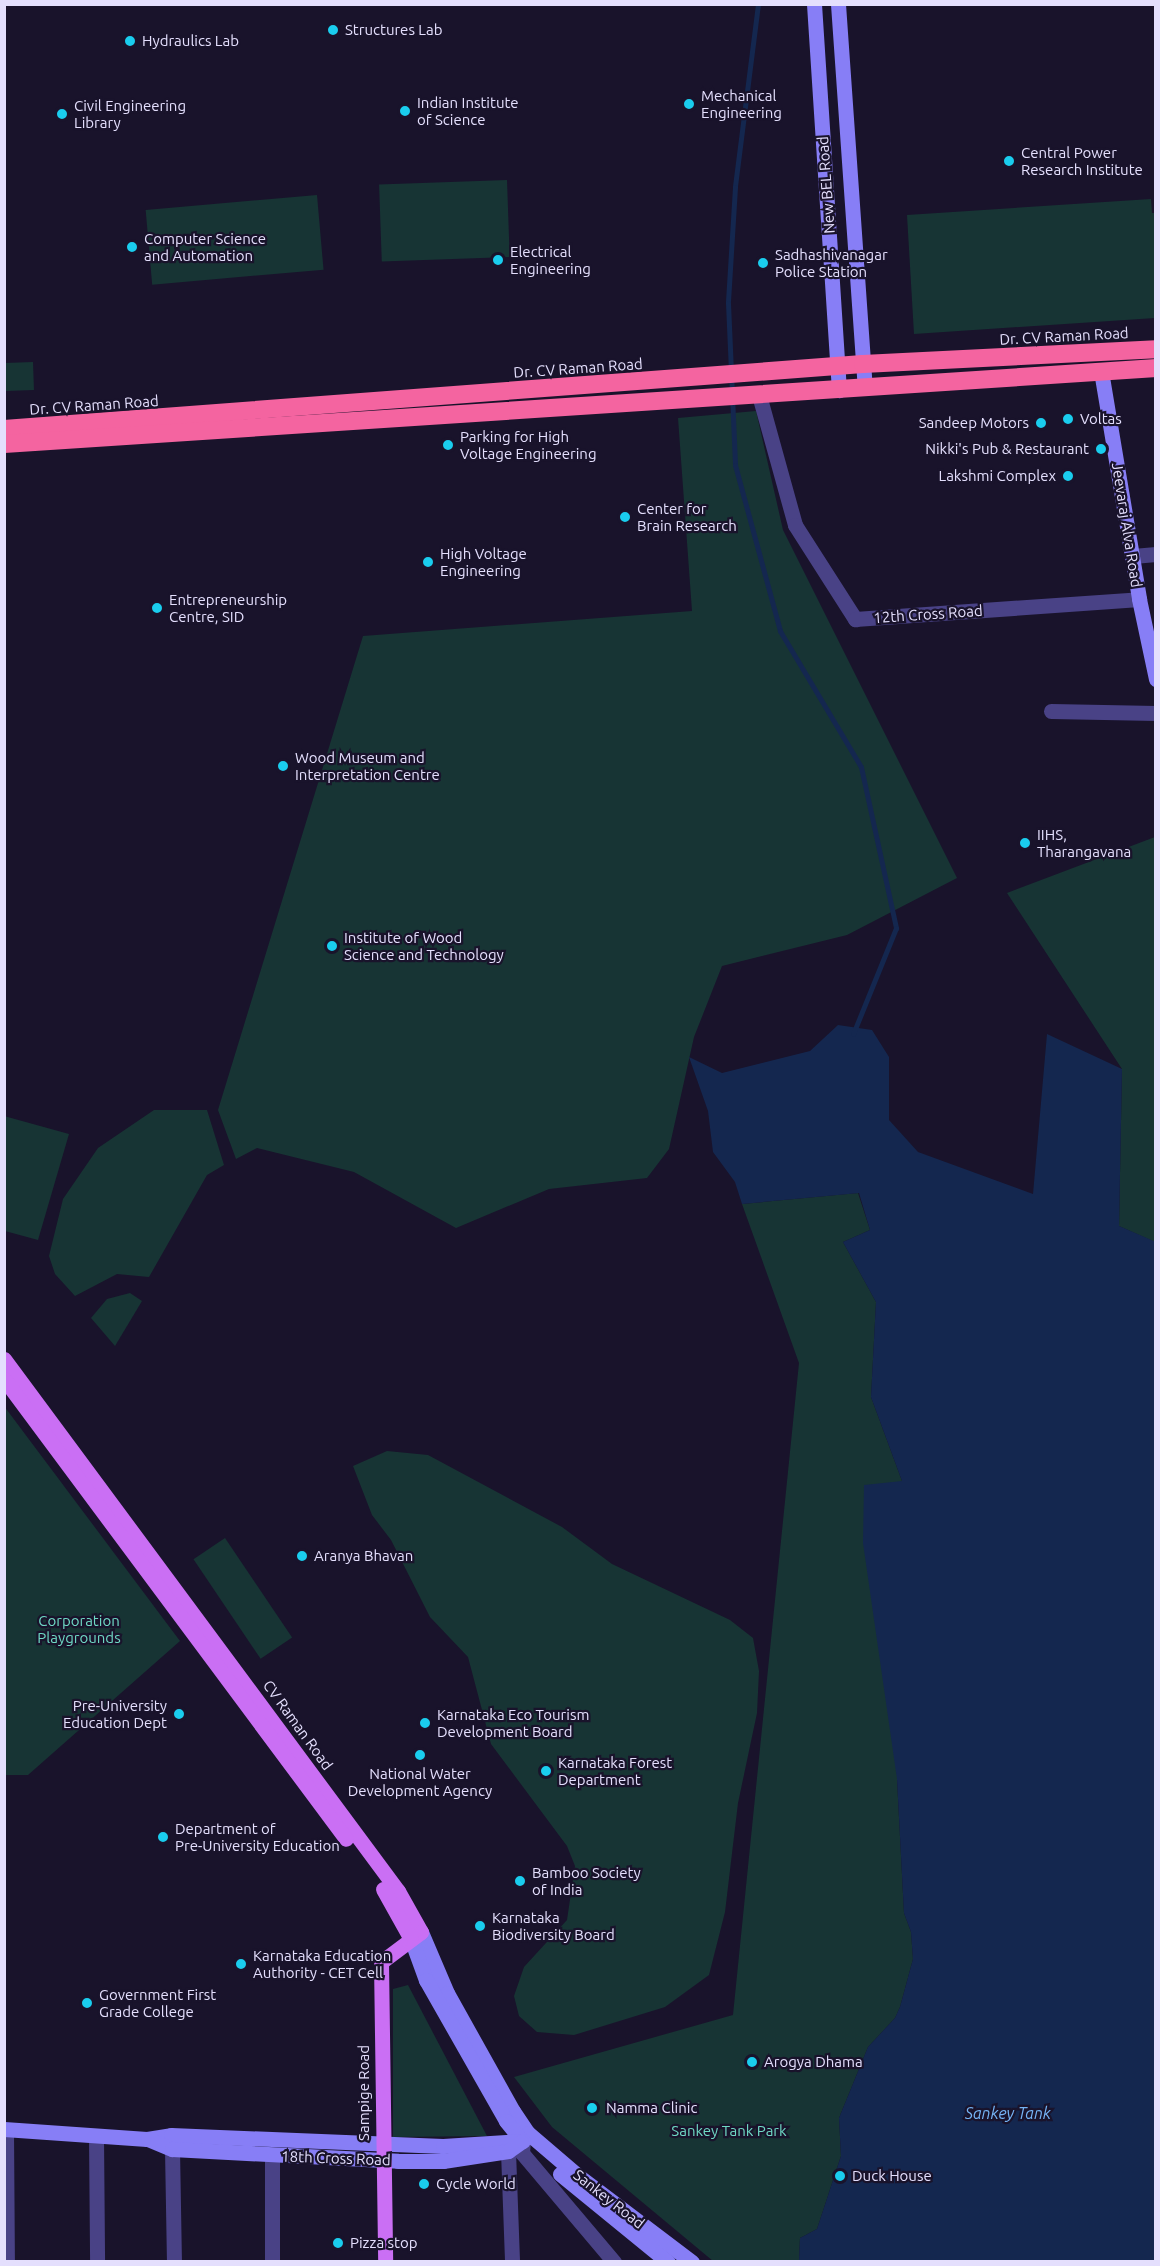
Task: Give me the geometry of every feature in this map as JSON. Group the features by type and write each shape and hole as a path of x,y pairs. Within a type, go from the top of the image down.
{"highway":[{"name":"Dr. CV Raman Road","path":"4,429 863,364 1155,349"},
{"path":"4,444 1155,368"}],"main road":[{"name":"New BEL Road","path":"814,4 839,390"},
{"name":"New BEL Road","path":"838,4 865,388"},
{"name":"Jeevaraj Alva Road","path":"1101,371 1139,600 1155,679"},
{"name":"CV Raman Road","path":"4,1359 398,1891 416,1935 426,1980 506,2121 525,2137"},
{"name":"CV Raman Road","path":"4,1379 416,1935"},
{"name":"Sampige Road","path":"385,2262 381,1962 416,1935"},
{"name":"18th Cross Road","path":"5,2130 147,2139 171,2135 443,2146 525,2137"},
{"name":"18th Cross Road","path":"147,2139 172,2149 442,2161 508,2151 525,2137"},
{"name":"Sankey Road","path":"525,2137 589,2199 668,2262"},
{"name":"Sankey Road","path":"525,2137 692,2262"}],"street":[{"name":"12th Cross Road","path":"759,395 795,525 855,619 1139,600"},
{"path":"1133,556 1155,554"},
{"path":"1051,711 1155,713"},
{"path":"5,2130 7,2262"},
{"path":"96,2136 97,2262"},
{"path":"525,2137 522,2153 614,2262"},
{"path":"172,2149 174,2262"},
{"path":"508,2151 512,2262"},
{"path":"272,2155 273,2262"}],"green space":[{"path":"507,180 510,257 382,261 379,184"},
{"path":"317,195 324,270 152,285 146,210"},
{"path":"1151,199 1152,213 1156,213 1155,318 914,334 907,215"},
{"path":"33,362 34,390 6,391 5,363"},
{"path":"756,411 783,530 957,878 847,935 722,966 694,1037 669,1149 647,1178 549,1189 456,1228 354,1172 257,1148 236,1159 218,1110 363,636 692,611 678,418"},
{"path":"1155,837 1155,1242 1119,1226 1122,1069 1007,893"},
{"path":"154,1110 207,1110 224,1165 207,1175 149,1277 117,1274 75,1296 55,1274 49,1256 63,1199 98,1148"},
{"path":"4,1116 69,1134 38,1240 5,1231"},
{"name":"Sankey Tank Park","path":"858,1193 870,1230 843,1242 876,1302 871,1397 902,1481 897,1779 904,1913 911,1932 913,1959 895,2018 868,2047 839,2118 841,2156 817,2229 800,2238 799,2261 713,2261 552,2127 514,2077 733,2015 799,1363 742,1204"},
{"path":"130,1293 142,1301 115,1346 91,1318 107,1299"},
{"name":"Corporation Playgrounds","path":"4,1406 180,1641 28,1775 5,1775"},
{"path":"387,1451 428,1455 562,1527 612,1564 730,1620 753,1638 759,1671 757,1713 738,1803 725,1912 709,1975 665,2007 574,2035 537,2032 519,2016 514,1996 524,1967 567,1920 575,1866 567,1846 491,1744 468,1657 430,1617 391,1540 372,1515 353,1466"},
{"path":"225,1538 292,1637 261,1659 193,1559"},
{"path":"408,1985 487,2136 393,2137 393,1989"}],"water":[{"name":"Sankey Tank","path":"838,1025 872,1030 889,1057 889,1120 918,1152 1033,1194 1047,1034 1122,1069 1119,1226 1156,1242 1155,2261 799,2261 800,2238 817,2229 841,2156 839,2118 868,2047 895,2018 913,1959 911,1932 904,1913 897,1779 863,1543 864,1485 902,1481 871,1397 876,1302 843,1242 870,1230 859,1193 742,1204 735,1182 713,1152 708,1111 689,1057 722,1073 810,1051"}],"waterway":[{"path":"758,4 735,187 728,303 735,465 780,631 861,767 896,928 853,1034"}],"place":[{"name":"Structures Lab","path":"333,30"},
{"name":"Hydraulics Lab","path":"130,41"},
{"name":"Mechanical Engineering","path":"689,104"},
{"name":"Indian Institute of Science","path":"405,111"},
{"name":"Civil Engineering Library","path":"62,114"},
{"name":"Central Power Research Institute","path":"1009,161"},
{"name":"Computer Science and Automation","path":"132,247"},
{"name":"Electrical Engineering","path":"498,260"},
{"name":"Sadhashivanagar Police Station","path":"763,263"},
{"name":"Voltas","path":"1068,419"},
{"name":"Sandeep Motors","path":"1041,423"},
{"name":"Parking for High Voltage Engineering","path":"448,445"},
{"name":"Nikki's Pub & Restaurant","path":"1101,449"},
{"name":"Lakshmi Complex","path":"1068,476"},
{"name":"Center for Brain Research","path":"625,517"},
{"name":"High Voltage Engineering","path":"428,562"},
{"name":"Entrepreneurship Centre, SID","path":"157,608"},
{"name":"Wood Museum and Interpretation Centre","path":"283,766"},
{"name":"IIHS, Tharangavana","path":"1025,843"},
{"name":"Institute of Wood Science and Technology","path":"332,946"},
{"name":"Aranya Bhavan","path":"302,1556"},
{"name":"Pre-University Education Dept","path":"179,1714"},
{"name":"Karnataka Eco Tourism Development Board","path":"425,1723"},
{"name":"National Water Development Agency","path":"420,1755"},
{"name":"Karnataka Forest Department","path":"546,1771"},
{"name":"Department of Pre-University Education","path":"163,1837"},
{"name":"Bamboo Society of India","path":"520,1881"},
{"name":"Karnataka Biodiversity Board","path":"480,1926"},
{"name":"Karnataka Education Authority - CET Cell","path":"241,1964"},
{"name":"Government First Grade College","path":"87,2003"},
{"name":"Arogya Dhama","path":"752,2062"},
{"name":"Namma Clinic","path":"592,2108"},
{"name":"Duck House","path":"840,2176"},
{"name":"Cycle World","path":"424,2184"},
{"name":"Pizza stop","path":"338,2243"}]}
